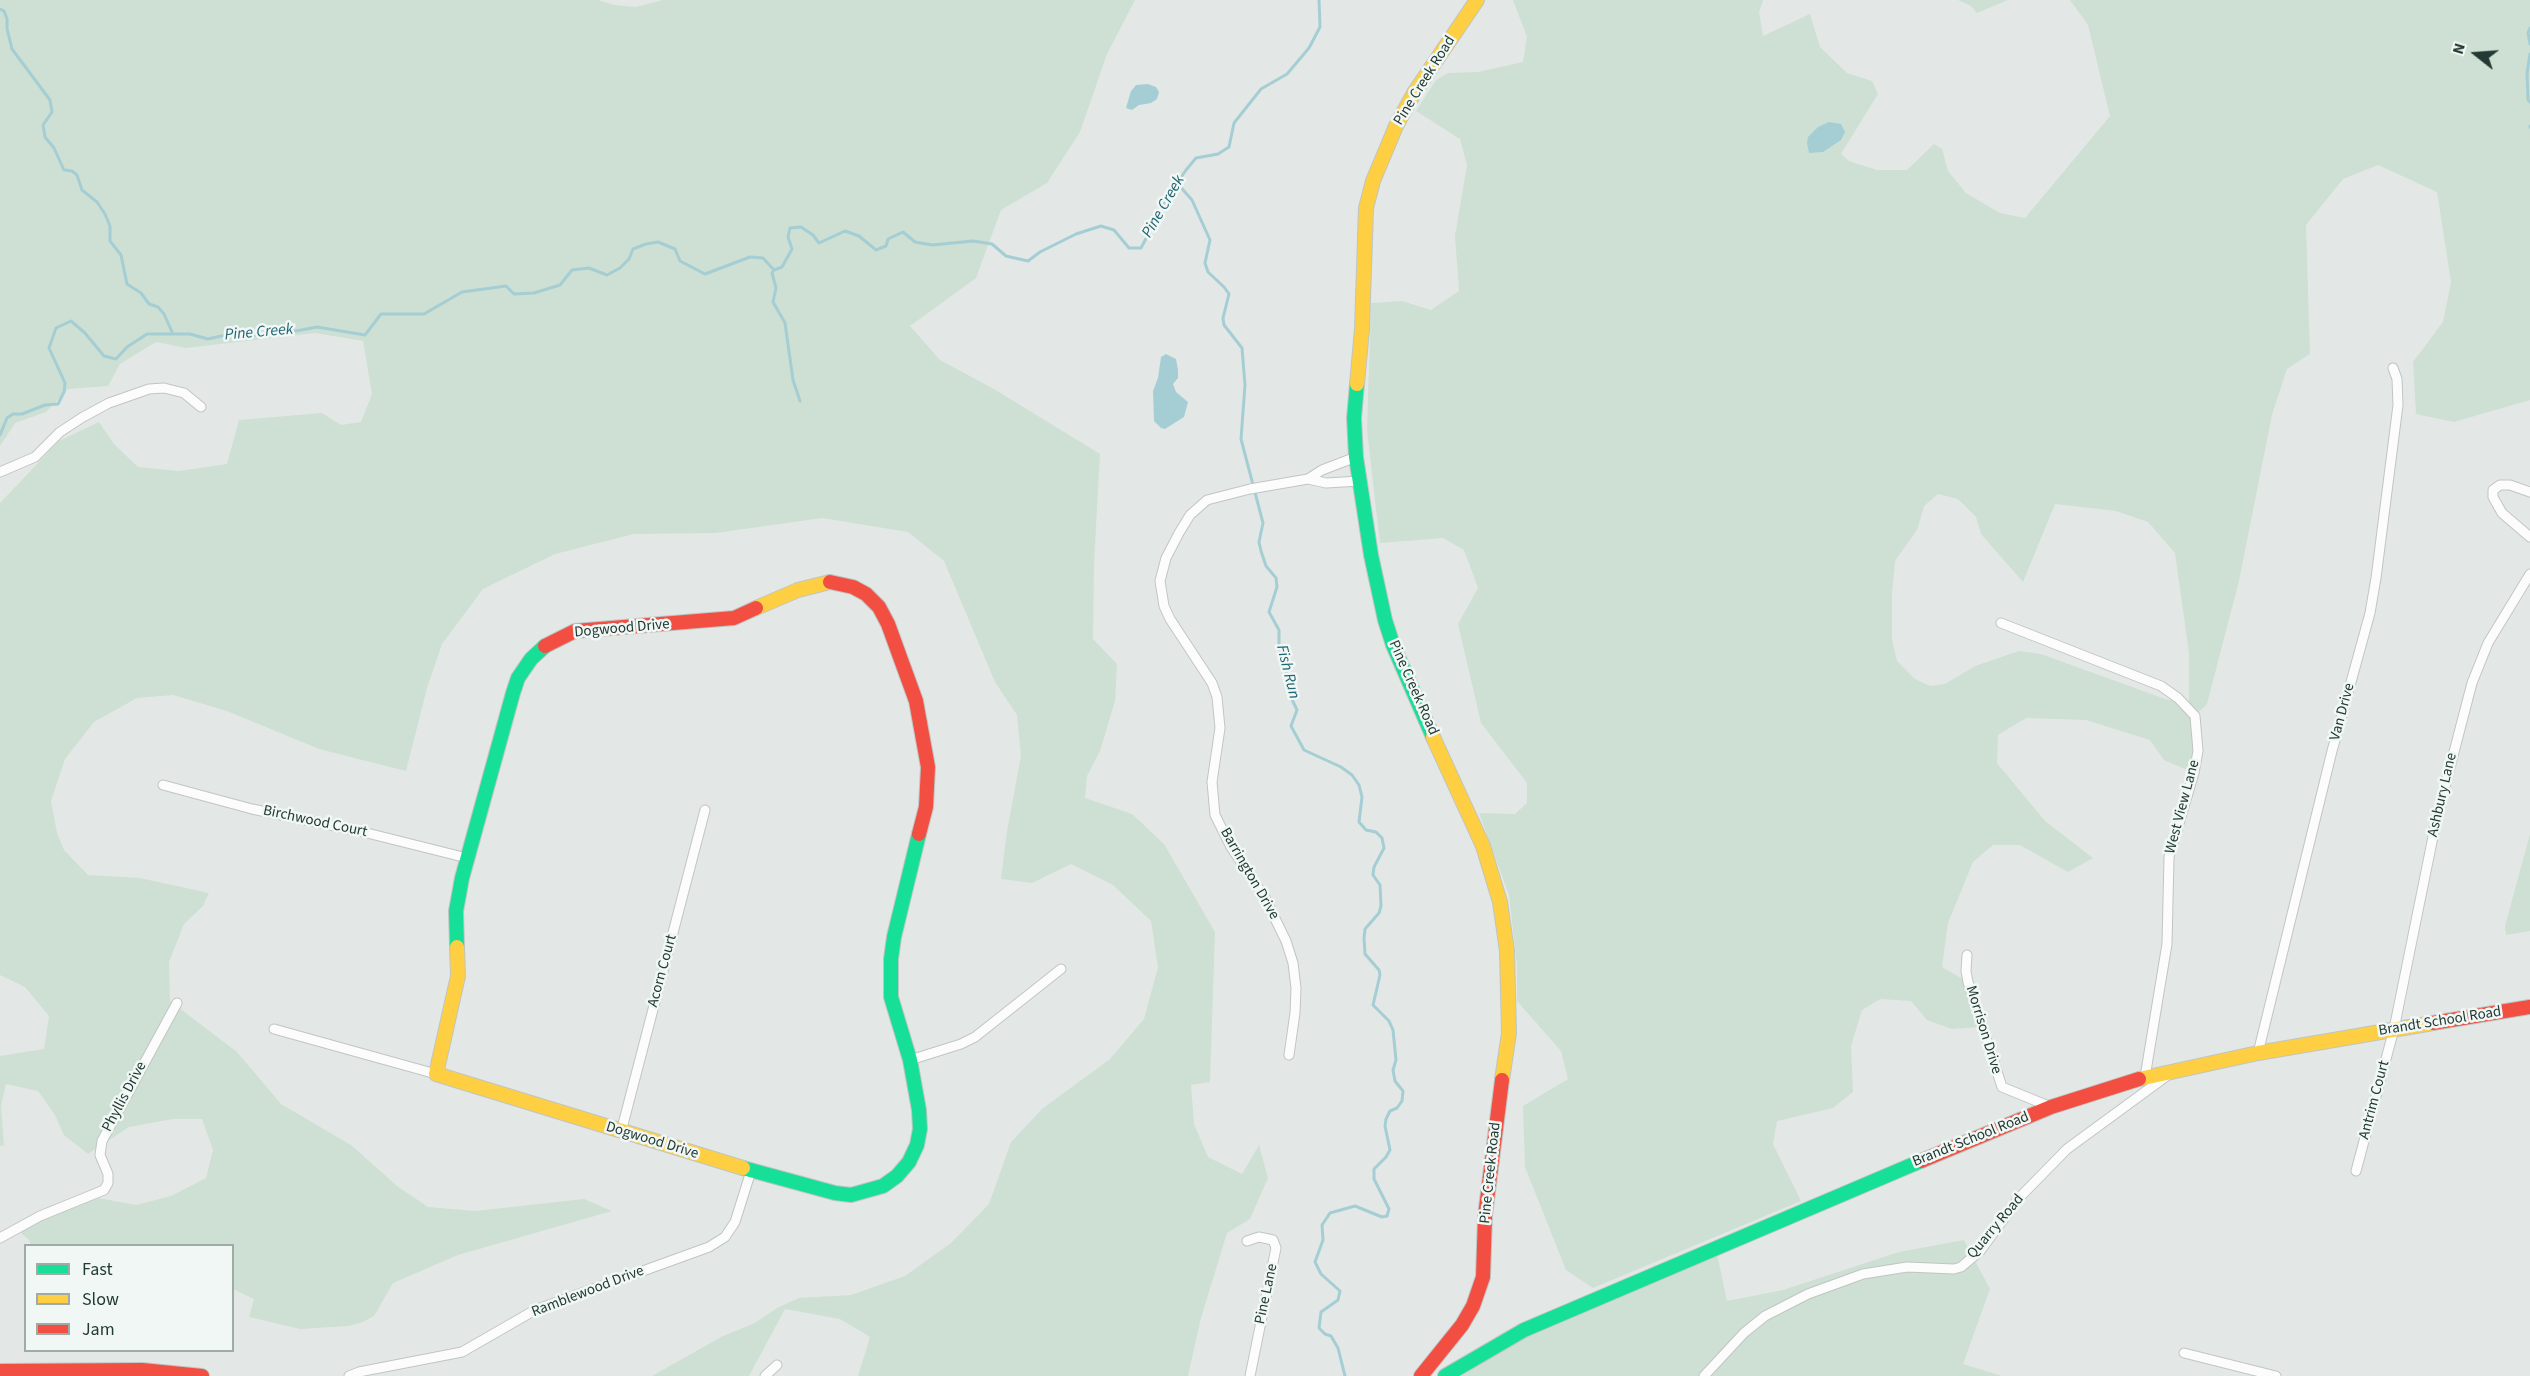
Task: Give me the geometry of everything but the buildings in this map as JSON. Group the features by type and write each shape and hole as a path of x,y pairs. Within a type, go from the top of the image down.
{"street":[{"name":"Pine Creek Road","path":"1421,1376 1462,1325 1473,1306 1483,1277 1485,1216 1509,1033 1507,951 1500,902 1483,846 1393,645 1373,566 1356,457 1353,418 1362,329 1366,208 1370,190 1382,157 1414,93 1477,0"},
{"name":"Van Drive","path":"2258,1053 2321,796 2370,614 2398,405 2397,379 2393,368"},
{"path":"0,472 35,457 60,432 82,417 109,403 149,389 164,388 184,393 201,407"},
{"name":"Barrington Drive","path":"1308,479 1322,470 1356,457"},
{"name":"Barrington Drive","path":"1289,1055 1296,1013 1293,963 1286,941 1265,898 1231,847 1215,815 1212,782 1220,728 1217,697 1212,683 1170,619 1164,606 1160,581 1166,558 1179,533 1190,515 1208,500 1250,489 1308,479 1326,483 1360,481"},
{"path":"2530,492 2510,484 2493,490 2493,497 2502,513 2530,537"},
{"name":"Ashbury Lane","path":"2394,1029 2437,817 2472,683 2488,643 2530,574"},
{"name":"Dogwood Drive","path":"830,582 854,587 866,594 879,608 888,624 916,701 928,767 923,829 894,937 891,959 891,997 910,1060 919,1110 920,1129 917,1145 909,1162 897,1176 883,1186 851,1195 751,1171 436,1074 458,976 456,911 467,858 513,693 524,667 549,642 575,631 734,618 798,590 830,582"},
{"name":"West View Lane","path":"2001,623 2161,686 2178,698 2195,716 2198,751 2194,773 2169,857 2167,944 2145,1077"},
{"name":"Birchwood Court","path":"163,785 252,809 359,831 467,858"},
{"name":"Acorn Court","path":"621,1132 705,810"},
{"name":"Morrison Drive","path":"1967,955 1966,971 1973,999 2002,1087 2051,1107"},
{"path":"910,1060 953,1047 975,1037 1061,969"},
{"name":"Phyllis Drive","path":"0,1238 40,1216 104,1190 108,1183 108,1174 100,1155 102,1141 177,1003"},
{"name":"Brandt School Road","path":"1445,1376 1524,1330 1794,1213 2051,1107 2145,1077 2258,1053 2530,1007"},
{"path":"274,1029 436,1074"},
{"name":"Antrim Court","path":"2356,1171 2394,1029"},
{"name":"Quarry Road","path":"1704,1376 1743,1333 1765,1316 1808,1294 1863,1274 1907,1267 1954,1269 1961,1267 1980,1251 2019,1198 2067,1149 2173,1071"},
{"name":"Ramblewood Drive","path":"349,1376 359,1372 462,1352 535,1310 709,1247 725,1237 735,1222 751,1171"},
{"name":"Pine Lane","path":"1247,1241 1259,1238 1273,1240 1276,1248 1250,1376"},
{"path":"2184,1353 2276,1376"},
{"path":"765,1376 777,1365"},
{"path":"0,1371 142,1370 202,1376"}],"green space":[{"path":"0,0 598,0 614,5 636,7 663,0 1135,0 1107,54 1080,132 1047,183 1001,210 976,278 910,326 940,360 994,389 1100,454 1094,563 1093,639 1117,664 1115,701 1100,751 1087,776 1085,798 1132,814 1164,844 1215,932 1210,1082 1191,1085 1194,1124 1208,1157 1242,1174 1259,1145 1268,1178 1250,1219 1227,1233 1201,1318 1188,1376 858,1376 870,1337 840,1319 785,1309 749,1376 652,1376 721,1337 755,1323 777,1308 799,1298 851,1295 905,1276 951,1243 989,1204 1011,1142 1042,1109 1110,1059 1144,1019 1158,967 1151,921 1113,885 1071,864 1032,883 1001,879 1021,756 1017,715 995,682 944,561 908,532 822,518 716,533 634,534 555,554 483,589 442,644 427,688 406,771 319,749 227,711 173,695 137,698 94,722 65,759 51,801 57,833 64,850 88,875 140,878 209,893 203,906 184,924 169,962 170,1001 237,1052 281,1104 351,1145 397,1186 428,1207 475,1211 584,1199 612,1211 458,1255 393,1283 374,1316 363,1322 349,1326 300,1329 249,1317 254,1299 234,1289 234,1244 31,1244 20,1232 55,1213 98,1198 136,1205 171,1196 206,1178 213,1150 202,1119 173,1119 129,1127 88,1154 64,1135 55,1115 38,1091 6,1084 1,1106 4,1145 0,1146 0,1056 44,1049 49,1016 25,987 0,975 0,503 59,441 99,422 114,444 138,467 179,471 227,464 239,420 322,413 341,425 361,422 372,394 363,341 315,333 186,348 156,342 120,364 108,386 68,389 46,412 15,423 0,446"},
{"path":"1513,0 1763,0 1759,12 1763,36 1810,14 1820,47 1847,73 1872,81 1878,94 1841,154 1849,161 1877,170 1907,170 1934,144 1942,149 1948,171 1966,193 2000,213 2025,218 2110,116 2088,25 2070,0 2530,0 2530,400 2454,422 2416,414 2413,362 2443,322 2451,282 2437,192 2378,165 2343,179 2306,225 2310,354 2287,369 2272,415 2239,581 2207,704 2195,716 2194,773 2164,760 2150,740 2086,720 2026,718 1998,735 1997,763 2045,821 2093,858 2068,872 2020,845 1993,845 1973,862 1948,923 1942,967 1968,982 1981,1027 1952,1029 1927,1020 1911,1001 1880,999 1862,1010 1851,1046 1853,1092 1833,1108 1777,1121 1773,1144 1801,1201 1593,1288 1566,1270 1525,1167 1523,1106 1568,1079 1561,1051 1517,1001 1517,966 1509,895 1479,813 1515,814 1527,803 1527,783 1481,723 1458,624 1478,588 1464,550 1443,538 1380,543 1367,430 1371,303 1402,301 1431,310 1459,291 1455,236 1467,165 1460,139 1416,111 1436,80 1448,73 1478,72 1523,62 1527,37","holes":["1938,494 1958,499 1976,517 1981,534 2023,582 2055,504 2116,511 2148,522 2175,553 2189,653 2189,708 2178,698 2168,700 2041,654 2019,651 1975,666 1945,684 1930,686 1915,679 1897,661 1892,640 1895,561 1917,530 1924,506"]},
{"path":"1958,0 2008,0 1977,13 1971,6"},
{"path":"2530,834 2530,931 2506,935 2505,926"},
{"path":"1964,1240 1990,1289 1963,1364 2002,1376 1461,1376 1515,1342 1717,1254 1727,1301 1783,1290 1899,1252"}],"water":[{"path":"1148,84 1156,87 1159,92 1157,99 1132,110 1126,108 1131,91 1136,85"},
{"path":"1829,122 1841,124 1845,132 1841,140 1823,152 1809,153 1808,137 1818,127"},
{"path":"1166,354 1176,359 1178,378 1173,384 1176,392 1188,402 1184,417 1165,429 1154,421 1153,391 1158,378 1161,357"}],"waterway":[{"name":"Pine Creek","path":"0,435 7,418 13,414 22,414 45,405 58,404 64,392 65,383 49,348 56,328 71,321 85,333 104,356 116,359 127,347 147,334 190,334 208,339 239,332 259,336 281,330 296,331 317,327 365,335 381,314 424,314 462,292 506,286 514,294 534,293 560,285 572,270 589,268 607,275 620,268 629,259 633,249 658,242 675,249 680,261 705,274 750,257 763,258 774,270 782,267 792,249 788,237 790,228 801,227 813,235 819,243 845,231 859,236 876,250 886,246 888,239 903,232 915,242 932,245 973,241 992,244 1006,256 1028,261 1040,252 1076,234 1101,226 1114,230 1129,248 1141,248 1169,195 1196,158 1218,154 1229,147 1234,123 1261,89 1287,74 1309,48 1320,27 1319,0"},
{"path":"0,9 4,11 7,19 12,49 50,100 52,112 43,125 45,137 54,148 64,170 72,171 77,175 82,190 97,202 105,214 110,226 110,241 121,255 127,284 141,293 149,304 158,307 164,314 173,334"},
{"path":"2530,28 2528,33 2530,44"},
{"path":"2530,54 2527,73 2530,102"},
{"name":"Fish Run","path":"1177,183 1192,200 1210,240 1205,263 1208,272 1229,294 1223,318 1224,325 1242,348 1245,385 1241,439 1263,523 1259,542 1261,551 1266,566 1276,578 1277,587 1269,612 1279,630 1279,648 1286,670 1288,691 1297,710 1291,726 1304,750 1341,767 1352,775 1359,785 1362,797 1359,822 1366,830 1376,832 1382,838 1384,848 1374,867 1373,875 1380,885 1381,906 1379,913 1365,929 1364,938 1365,954 1379,970 1380,975 1373,1005 1389,1021 1393,1030 1396,1060 1393,1070 1395,1081 1403,1091 1402,1101 1397,1108 1390,1111 1386,1119 1385,1126 1390,1150 1374,1169 1374,1179 1389,1209 1387,1216 1382,1217 1355,1206 1330,1213 1322,1225 1323,1240 1315,1262 1321,1274 1340,1291 1338,1300 1321,1312 1319,1328 1331,1336 1338,1348 1345,1376"},
{"path":"774,270 772,273 776,288 773,302 785,323 793,380 800,401"}],"traffic: fast":[{"path":"1357,384 1354,418 1356,457 1371,555 1385,620 1393,645 1433,737"},
{"path":"457,947 456,911 462,878 513,693 518,678 531,659 545,646"},
{"path":"743,1168 835,1193 851,1195 883,1186 897,1176 909,1162 917,1145 920,1129 919,1110 910,1060 891,997 891,959 894,937 919,834"},
{"path":"1445,1376 1524,1330 1921,1161"}],"traffic: slow":[{"path":"1357,384 1362,329 1366,208 1373,181 1396,126 1414,93 1477,0"},
{"path":"756,608 798,590 830,582"},
{"path":"1433,737 1483,846 1500,902 1507,951 1509,1033 1502,1080"},
{"path":"457,947 458,976 436,1074 743,1168"},
{"path":"2139,1079 2258,1053 2433,1023"}],"traffic: jam":[{"path":"830,582 853,587 866,594 879,607 888,624 916,701 928,767 926,807 919,834"},
{"path":"545,646 575,631 734,618 756,608"},
{"path":"2433,1023 2530,1007"},
{"path":"1921,1161 2051,1107 2139,1079"},
{"path":"1421,1376 1462,1325 1473,1306 1483,1277 1485,1216 1502,1080"},
{"path":"0,1371 142,1370 202,1376"}]}
